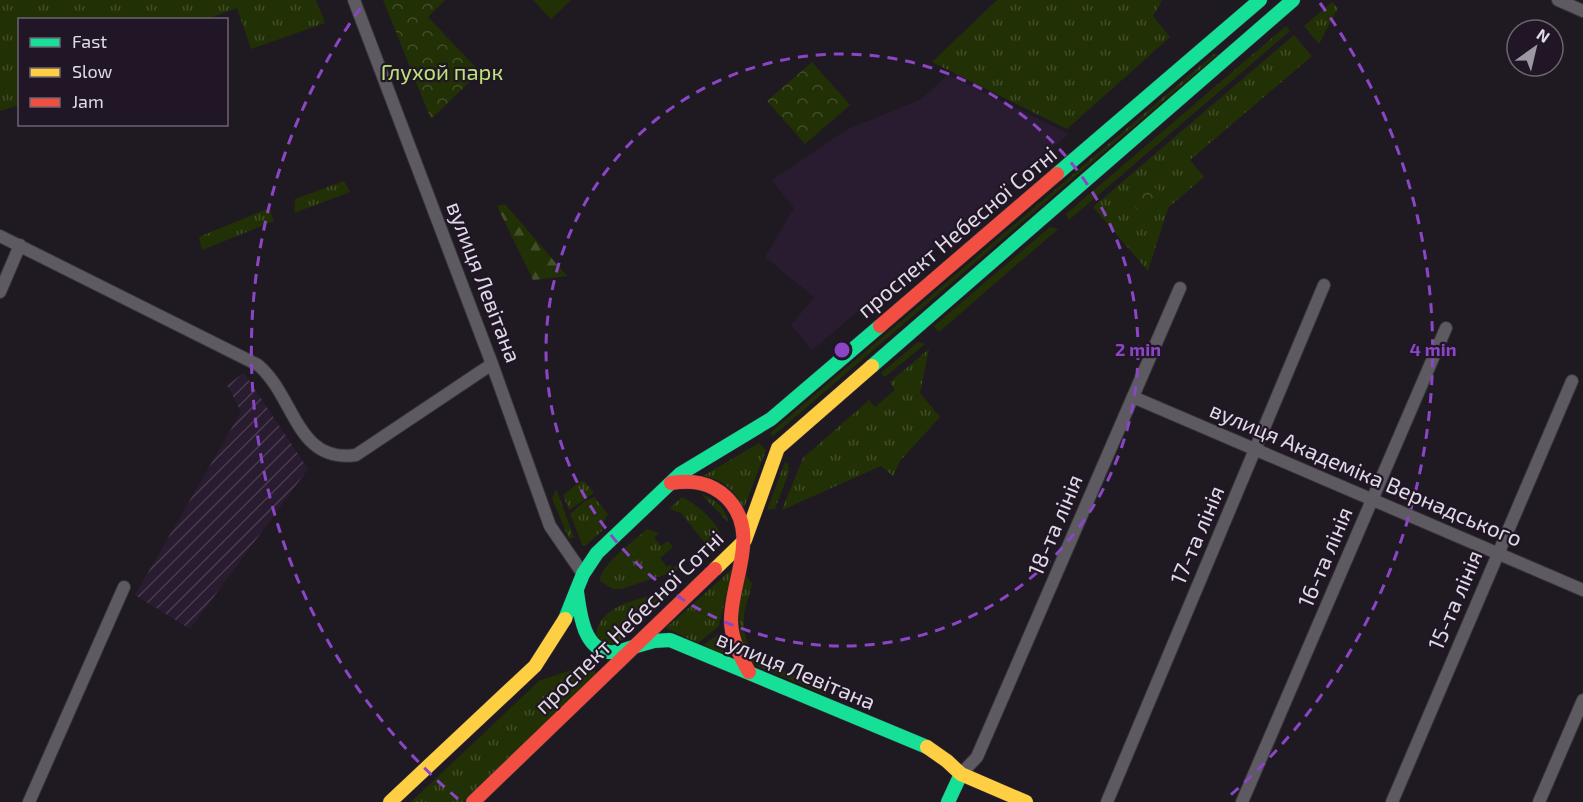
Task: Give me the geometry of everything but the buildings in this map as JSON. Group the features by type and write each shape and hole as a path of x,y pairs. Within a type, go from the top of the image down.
{"main road":[{"name":"проспект Небесної Сотні","path":"390,802 535,666 564,623 583,574 597,553 680,474 771,419 1260,0"},
{"name":"проспект Небесної Сотні","path":"473,802 745,540 778,448 1293,0"},
{"path":"1216,39 1230,55"},
{"path":"671,483 693,481 714,487 730,500 741,518 745,540 731,612 732,633 737,650 749,672"},
{"name":"вулиця Левітана","path":"577,591 582,622 590,640 608,652 654,641 670,640 929,748 961,774 1026,802"},
{"path":"948,802 961,774"}],"street":[{"name":"вулиця Левітана","path":"354,0 492,364 550,526 583,574"},
{"path":"1558,0 1583,10"},
{"path":"0,236 258,365 273,380 309,441 319,450 331,455 343,457 356,455 492,364"},
{"path":"0,292 20,245"},
{"name":"17-та лінія","path":"1107,802 1324,285"},
{"name":"18-та лінія","path":"961,774 977,758 1180,288"},
{"name":"16-та лінія","path":"1242,802 1446,328"},
{"name":"15-та лінія","path":"1392,802 1572,381"},
{"name":"вулиця Академіка Вернадського","path":"1133,397 1583,590"},
{"path":"29,802 124,587"},
{"path":"1539,802 1583,700"}],"shaded area":[{"path":"948,75 1069,134 812,350 791,325 814,297 765,257 794,208 772,180 846,130 920,100"},
{"path":"244,373 308,469 190,629 135,595 241,412 227,385"}],"green space":[{"path":"0,0 316,0 325,23 251,49 237,8 210,18 18,18 18,105 0,111"},
{"name":"Глухой парк","path":"383,0 445,0 428,17 480,72 431,119"},
{"path":"533,0 571,0 551,19"},
{"path":"997,0 1162,0 1153,16 1170,37 1067,129 932,62"},
{"path":"1332,2 1338,8 1319,44 1304,26"},
{"path":"1286,26 1290,31 1069,220 1066,214"},
{"path":"1294,35 1312,56 1190,160 1204,177 1168,208 1148,271 1093,207"},
{"path":"1214,54 1217,55 773,436 770,433"},
{"path":"812,62 850,105 805,144 767,101"},
{"path":"344,181 350,192 294,213 295,199"},
{"path":"1149,181 1161,194 1139,212 1128,199"},
{"path":"505,204 567,276 533,280 497,206"},
{"path":"269,208 274,221 202,250 199,237"},
{"path":"1050,227 1058,229 939,332 934,326"},
{"path":"918,342 925,344 885,377 881,373"},
{"path":"929,349 920,393 940,417 900,461 893,476 881,466 782,510 803,458 869,400 875,407 895,390 890,382"},
{"path":"759,443 766,450 744,508 727,486 703,476"},
{"path":"785,462 788,464 789,472 775,509 767,510"},
{"path":"581,481 585,482 594,493 569,510 563,495"},
{"path":"556,489 574,537 569,539 552,498"},
{"path":"701,494 719,504 728,522"},
{"path":"594,497 608,514 602,525 602,531 585,546 582,544 570,514 585,501"},
{"path":"682,497 707,515 721,534 724,541 713,553 681,513 669,509"},
{"path":"647,529 659,533 654,538 661,546 668,541 673,547 660,558 667,567 670,565 673,568 684,560 686,562 676,571 621,589 613,589 600,581 601,575 611,561"},
{"path":"732,569 719,626 698,643 666,628"},
{"path":"746,575 752,584 744,613 744,631 754,658 828,690 826,695 753,664 742,647 738,612"},
{"path":"673,590 624,639 611,644 604,643 596,634 600,623 615,608"},
{"path":"721,632 725,649 723,652 720,653 704,645"},
{"path":"592,666 595,669 595,675 463,802 411,802 539,681 580,667"}],"traffic: fast":[{"path":"1057,174 1260,0"},
{"path":"872,366 1293,0"},
{"path":"565,619 583,574 597,553 680,474 771,419 880,326"},
{"path":"577,592 584,628 593,644 609,652 633,647"},
{"path":"633,647 654,641 670,640 927,747"},
{"path":"948,802 961,774"}],"traffic: slow":[{"path":"715,569 745,540 778,448 872,366"},
{"path":"390,802 535,666 565,619"},
{"path":"927,747 961,774 1026,802"}],"traffic: jam":[{"path":"880,326 1057,174"},
{"path":"671,483 693,482 707,485 726,497 737,511 742,525 743,540 732,604 731,627 742,660 749,672"},
{"path":"473,802 715,569"}]}
